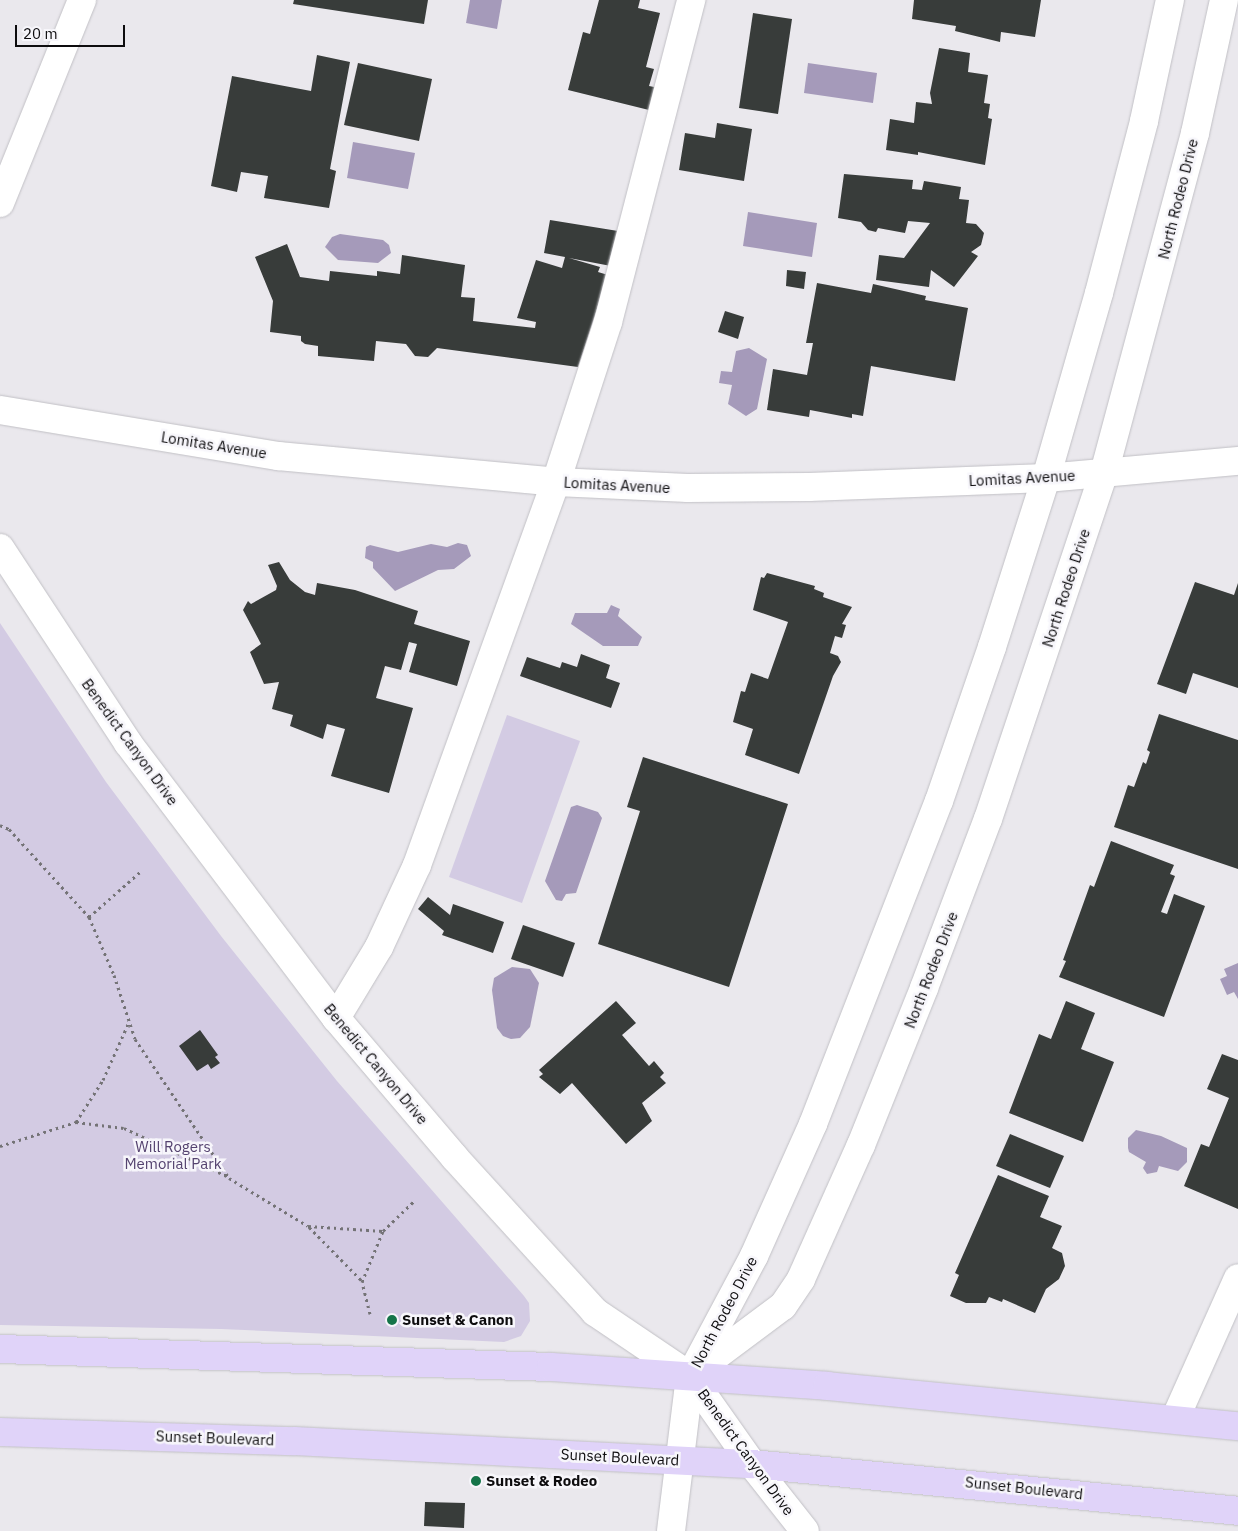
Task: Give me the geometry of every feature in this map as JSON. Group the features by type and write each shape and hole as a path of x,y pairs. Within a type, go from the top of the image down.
{"main road":[{"path":"0,1349 551,1367 690,1376 1238,1426"},
{"name":"Sunset Boulevard","path":"0,1432 294,1441 752,1464 1238,1511"}],"street":[{"path":"0,203 82,0"},
{"path":"336,1018 379,946 417,865 556,482 608,322 691,0"},
{"name":"North Rodeo Drive","path":"690,1376 754,1256 813,1124 876,969 942,792 1046,478 1099,293 1144,121 1170,0"},
{"name":"North Rodeo Drive","path":"690,1376 783,1306 801,1279 861,1144 924,988 988,819 1104,474 1194,134 1224,0"},
{"name":"Lomitas Avenue","path":"0,410 278,456 556,482 688,488 781,488 1046,478 1238,461"},
{"name":"Benedict Canyon Drive","path":"0,548 128,743 336,1018 454,1158 595,1312 690,1376 752,1464 805,1531"},
{"path":"1175,1420 1238,1278"},
{"path":"671,1531 678,1461 690,1376"}],"path":[{"path":"0,825 9,829 89,917 114,975 135,1039 229,1178"},
{"path":"89,917 141,871"},
{"path":"76,1122 102,1080 129,1022"},
{"path":"0,1146 76,1122 124,1128 229,1178 308,1226 362,1282 370,1314"},
{"path":"362,1282 383,1231 413,1202"},
{"path":"308,1226 383,1231"}],"green space":[{"name":"Will Rogers Memorial Park","path":"0,623 106,782 221,936 337,1081 524,1296 529,1303 530,1321 521,1336 504,1342 221,1329 0,1325"},
{"path":"507,715 580,741 522,903 449,877"}],"shaded area":[{"path":"470,0 502,0 497,29 466,23"},
{"path":"808,63 877,73 873,103 804,93"},
{"path":"353,142 415,153 408,189 347,178"},
{"path":"748,212 817,223 812,257 743,246"},
{"path":"340,234 383,240 389,245 391,253 378,263 338,260 325,247 332,237"},
{"path":"749,348 767,359 757,409 746,416 728,404 732,385 719,383 721,371 732,372 736,351"},
{"path":"458,543 467,545 471,556 454,569 438,570 395,591 373,568 373,562 365,558 366,547 370,545 398,552 431,544 447,547"},
{"path":"611,605 620,609 618,616 642,637 638,646 603,646 571,624 575,613 607,613"},
{"path":"577,805 598,812 602,818 576,893 566,894 562,901 556,900 545,881 571,807"},
{"path":"1238,963 1238,999 1234,992 1227,995 1220,979 1227,976 1224,969"},
{"path":"512,967 530,969 539,983 530,1027 520,1038 511,1039 503,1036 497,1028 492,990 494,978"},
{"path":"1136,1130 1161,1136 1187,1148 1187,1162 1178,1171 1159,1166 1157,1172 1147,1174 1143,1168 1146,1162 1129,1152 1128,1148 1128,1138"}],"building":[{"path":"294,0 428,0 424,24 293,4"},
{"path":"599,0 640,0 638,8 660,13 646,67 654,69 649,86 659,88 653,111 568,90 583,32 590,34"},
{"path":"914,0 1041,0 1035,37 1001,32 1000,42 955,31 956,26 912,19"},
{"path":"753,13 792,19 778,114 739,108"},
{"path":"939,48 970,53 968,72 988,75 984,103 990,104 988,118 992,119 985,165 918,152 918,155 886,150 890,119 914,123 916,102 932,104 930,93"},
{"path":"317,55 350,62 330,169 336,171 329,208 264,198 268,176 241,172 237,192 211,186 232,76 311,91"},
{"path":"358,63 432,79 419,141 344,125"},
{"path":"717,123 752,129 744,181 679,170 685,133 715,138"},
{"path":"844,174 913,180 912,189 922,190 924,181 961,187 959,199 969,200 966,223 976,224 984,233 981,245 971,252 978,256 954,287 931,270 929,287 876,280 879,255 904,258 930,223 908,221 905,233 878,228 876,232 868,230 861,222 838,218"},
{"path":"550,220 618,231 611,266 569,258 600,267 598,272 608,275 578,367 437,348 428,357 415,356 406,344 376,341 374,361 318,356 318,346 305,344 301,341 301,336 270,332 273,301 255,257 287,244 300,277 329,281 330,271 377,276 377,271 400,274 402,255 465,265 461,297 475,298 473,321 535,328 536,322 517,318 536,260 562,268 565,257 544,253"},
{"path":"787,270 806,272 804,289 786,286"},
{"path":"817,283 871,293 873,284 926,296 925,300 968,308 955,381 871,366 863,416 852,414 852,418 810,410 809,417 767,410 773,369 807,375 813,343 806,343"},
{"path":"725,311 744,317 738,339 718,332"},
{"path":"279,562 290,580 305,592 315,595 317,583 355,590 418,611 414,624 470,641 457,686 409,672 417,644 409,642 401,670 385,666 376,698 413,708 389,793 331,776 345,729 327,724 323,739 290,726 293,715 272,709 279,682 264,684 250,652 261,644 243,610 248,601 251,604 276,590 277,586 268,565"},
{"path":"767,573 815,586 814,589 824,593 823,597 852,607 842,624 846,625 842,638 835,636 830,653 838,656 841,662 833,676 799,774 745,755 753,729 733,722 741,691 745,692 751,673 768,679 788,622 753,610 761,577 764,578"},
{"path":"1195,582 1234,595 1238,583 1238,688 1193,673 1186,694 1157,684"},
{"path":"581,654 610,665 606,678 620,683 611,708 520,676 527,657 560,668 562,662 577,667"},
{"path":"1159,714 1238,740 1238,869 1114,827 1128,785 1134,787 1143,762 1146,764 1150,752 1147,750"},
{"path":"643,757 788,804 729,987 598,944 640,811 627,807"},
{"path":"1111,841 1174,865 1170,874 1175,876 1161,912 1167,914 1174,894 1205,906 1164,1017 1059,977 1066,961 1063,960 1090,885 1094,887"},
{"path":"428,897 450,915 453,904 504,922 493,953 442,935 444,931 418,909"},
{"path":"523,925 575,943 563,977 511,959"},
{"path":"616,1001 636,1023 622,1035 649,1066 654,1061 664,1073 660,1077 666,1083 642,1103 652,1121 626,1144 572,1083 560,1094 539,1077 543,1074 539,1070"},
{"path":"1066,1001 1095,1013 1081,1049 1114,1062 1083,1142 1009,1113 1039,1034 1051,1039"},
{"path":"200,1030 218,1055 215,1057 220,1063 211,1069 208,1064 197,1071 179,1046"},
{"path":"1222,1054 1238,1060 1238,1209 1184,1186 1201,1144 1209,1147 1229,1098 1207,1089"},
{"path":"1010,1134 1064,1156 1050,1188 996,1166"},
{"path":"998,1175 1049,1196 1040,1217 1062,1226 1052,1248 1062,1253 1065,1266 1059,1279 1046,1289 1035,1313 1003,1299 1002,1302 989,1297 986,1303 966,1303 950,1296 959,1275 955,1273"},
{"path":"425,1502 465,1503 464,1528 424,1526"}],"place":[{"name":"Sunset & Canon","path":"392,1320"},
{"name":"Sunset & Rodeo","path":"476,1481"}]}
